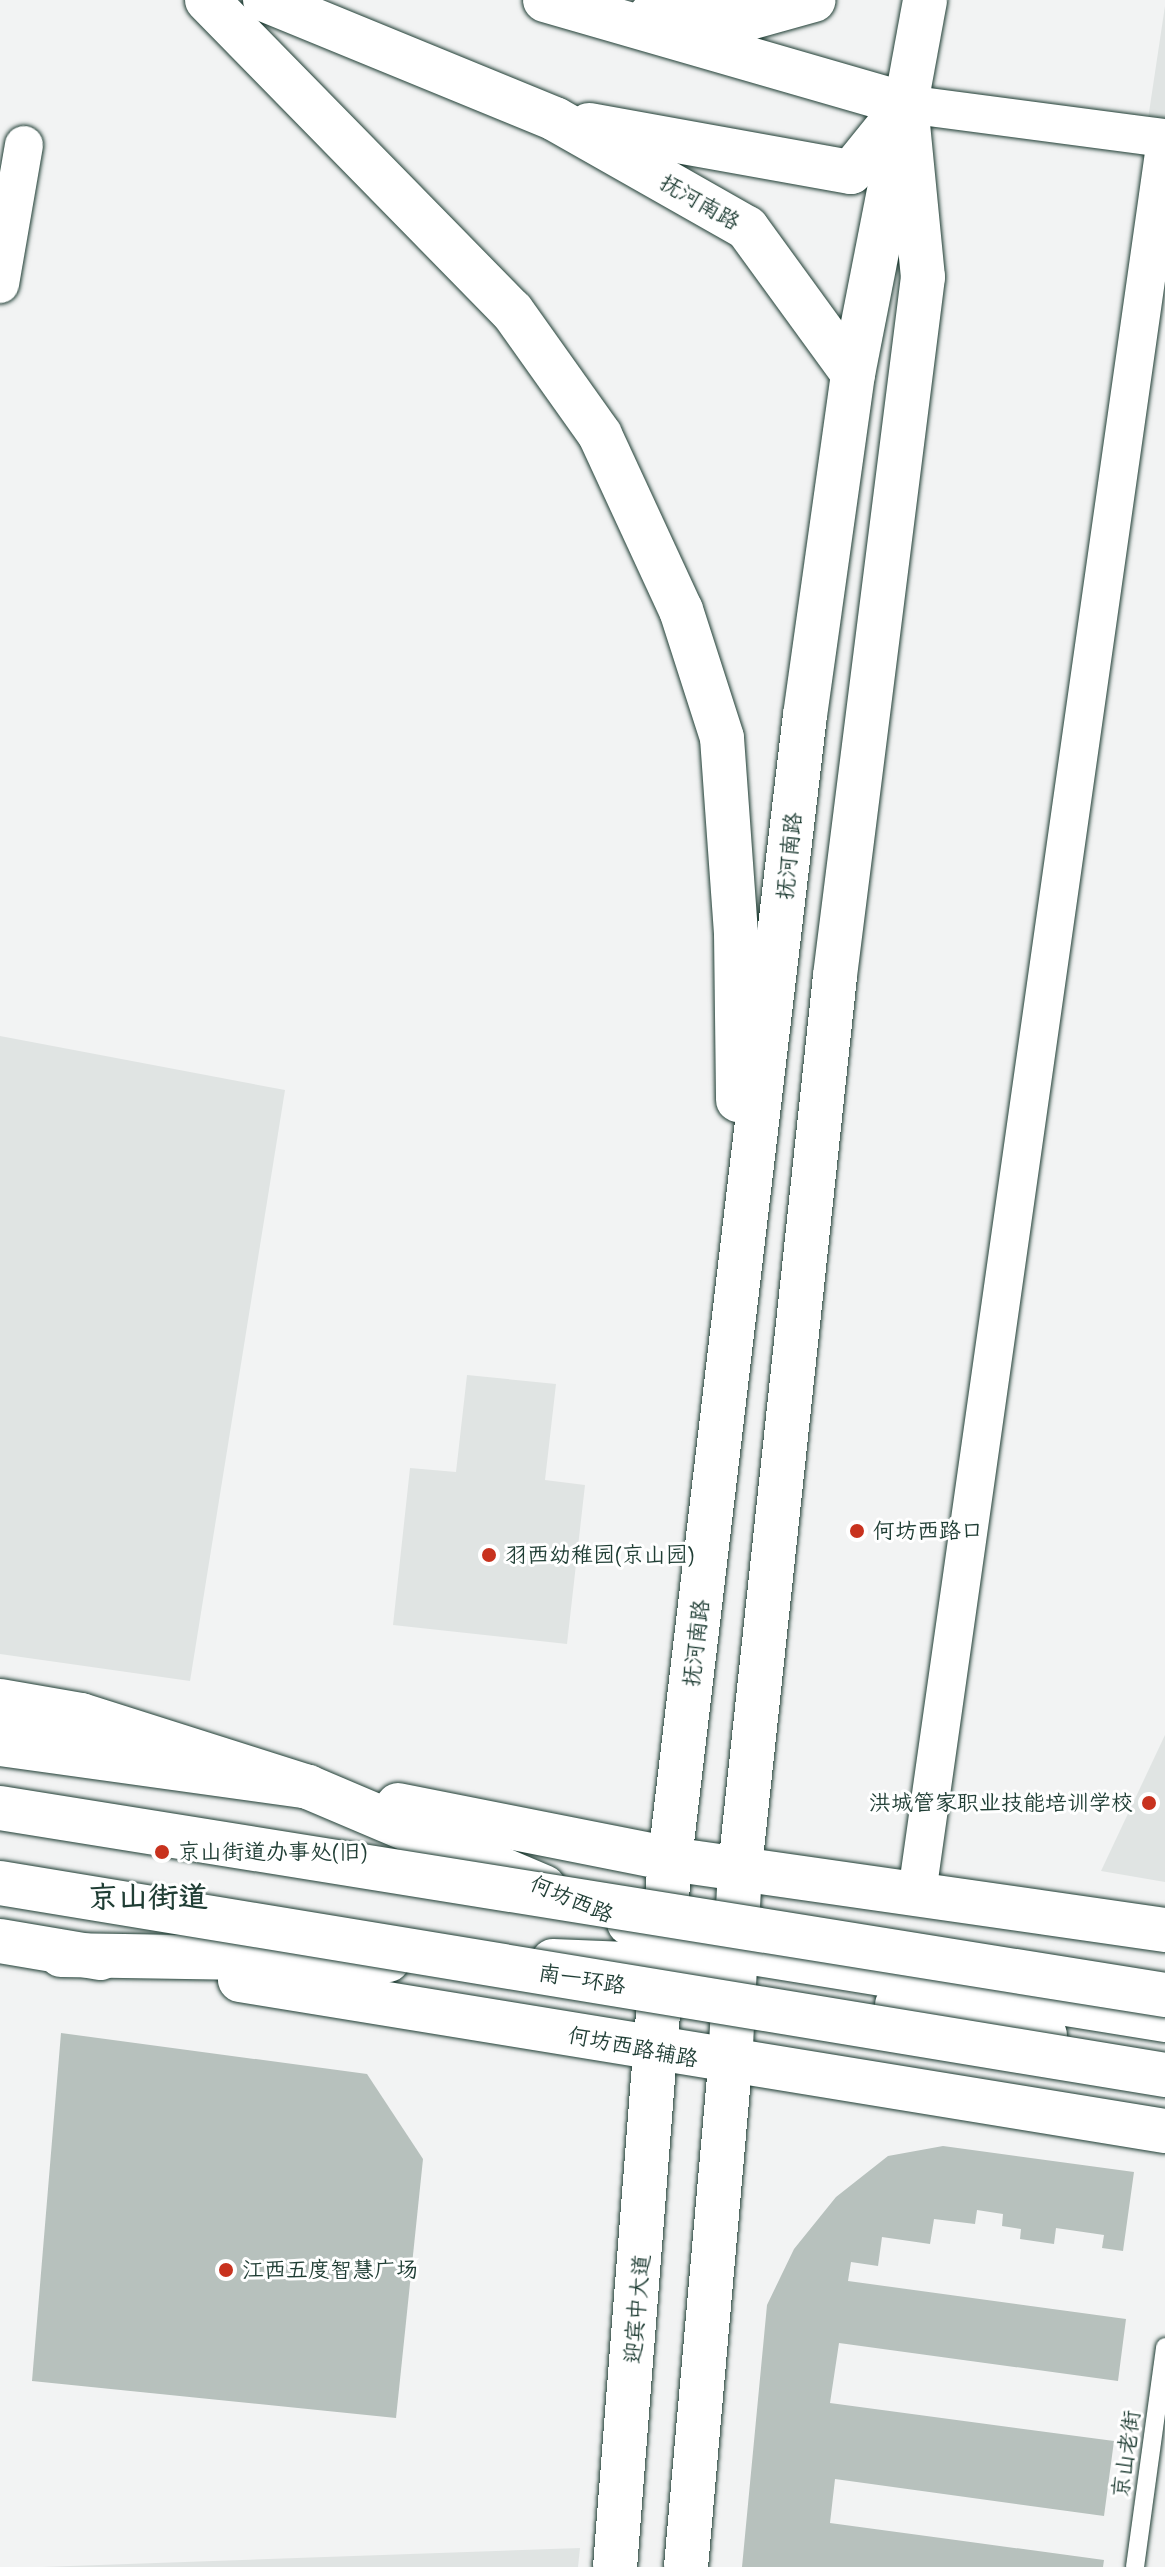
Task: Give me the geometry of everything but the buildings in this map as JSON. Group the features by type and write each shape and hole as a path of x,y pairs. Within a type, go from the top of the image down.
{"main road":[{"path":"207,0 512,311 600,435 681,610 722,738 736,933 739,1282"},
{"name":"抚河南路","path":"265,0 555,119 747,228 853,374 670,1859 659,2050"},
{"path":"564,6 749,18 814,0"},
{"path":"853,374 925,0"},
{"path":"564,6 906,104"},
{"path":"555,119 851,172 906,104"},
{"path":"686,2567 730,2066 740,1868 835,976 923,277 906,104"},
{"name":"何坊西路","path":"0,1701 81,1715 308,1787 666,1951"},
{"path":"0,1744 308,1787 670,1859 1165,1930"},
{"path":"0,1808 1165,1995"},
{"name":"南一环路","path":"0,1883 1165,2075"},
{"path":"0,1941 101,1958"},
{"name":"何坊西路","path":"0,1950 101,1958 666,1951 1165,2020"},
{"name":"何坊西路辅路","path":"101,1958 659,2050 730,2066 1022,2107 1165,2131"},
{"name":"何坊西路","path":"736,1962 1165,2059"},
{"name":"迎宾中大道","path":"615,2567 659,2050"},
{"path":"1022,2107 1165,2087"}],"street":[{"path":"906,104 1165,138"},
{"path":"0,284 24,145"},
{"path":"917,1893 1165,146"}],"lane":[{"name":"京山老街","path":"1135,2567 1165,2347"}],"shaded area":[{"path":"1165,6 1165,121 1148,119"},
{"path":"0,1036 285,1090 190,1681 0,1654"},
{"name":"羽西幼稚园(京山园)","path":"467,1375 556,1384 545,1480 585,1485 567,1644 393,1625 410,1468 456,1472"},
{"name":"洪城管家职业技能培训学校","path":"1165,1735 1165,1882 1101,1871"},
{"path":"580,2548 578,2567 42,2567"}],"place":[{"name":"何坊西路口","path":"857,1531"},
{"name":"羽西幼稚园(京山园)","path":"489,1555"},
{"name":"洪城管家职业技能培训学校","path":"1149,1803"},
{"name":"京山街道办事处(旧)","path":"162,1852"},
{"name":"江西五度智慧广场","path":"226,2270"}],"district":[{"name":"京山街道","path":"148,1896"}]}
